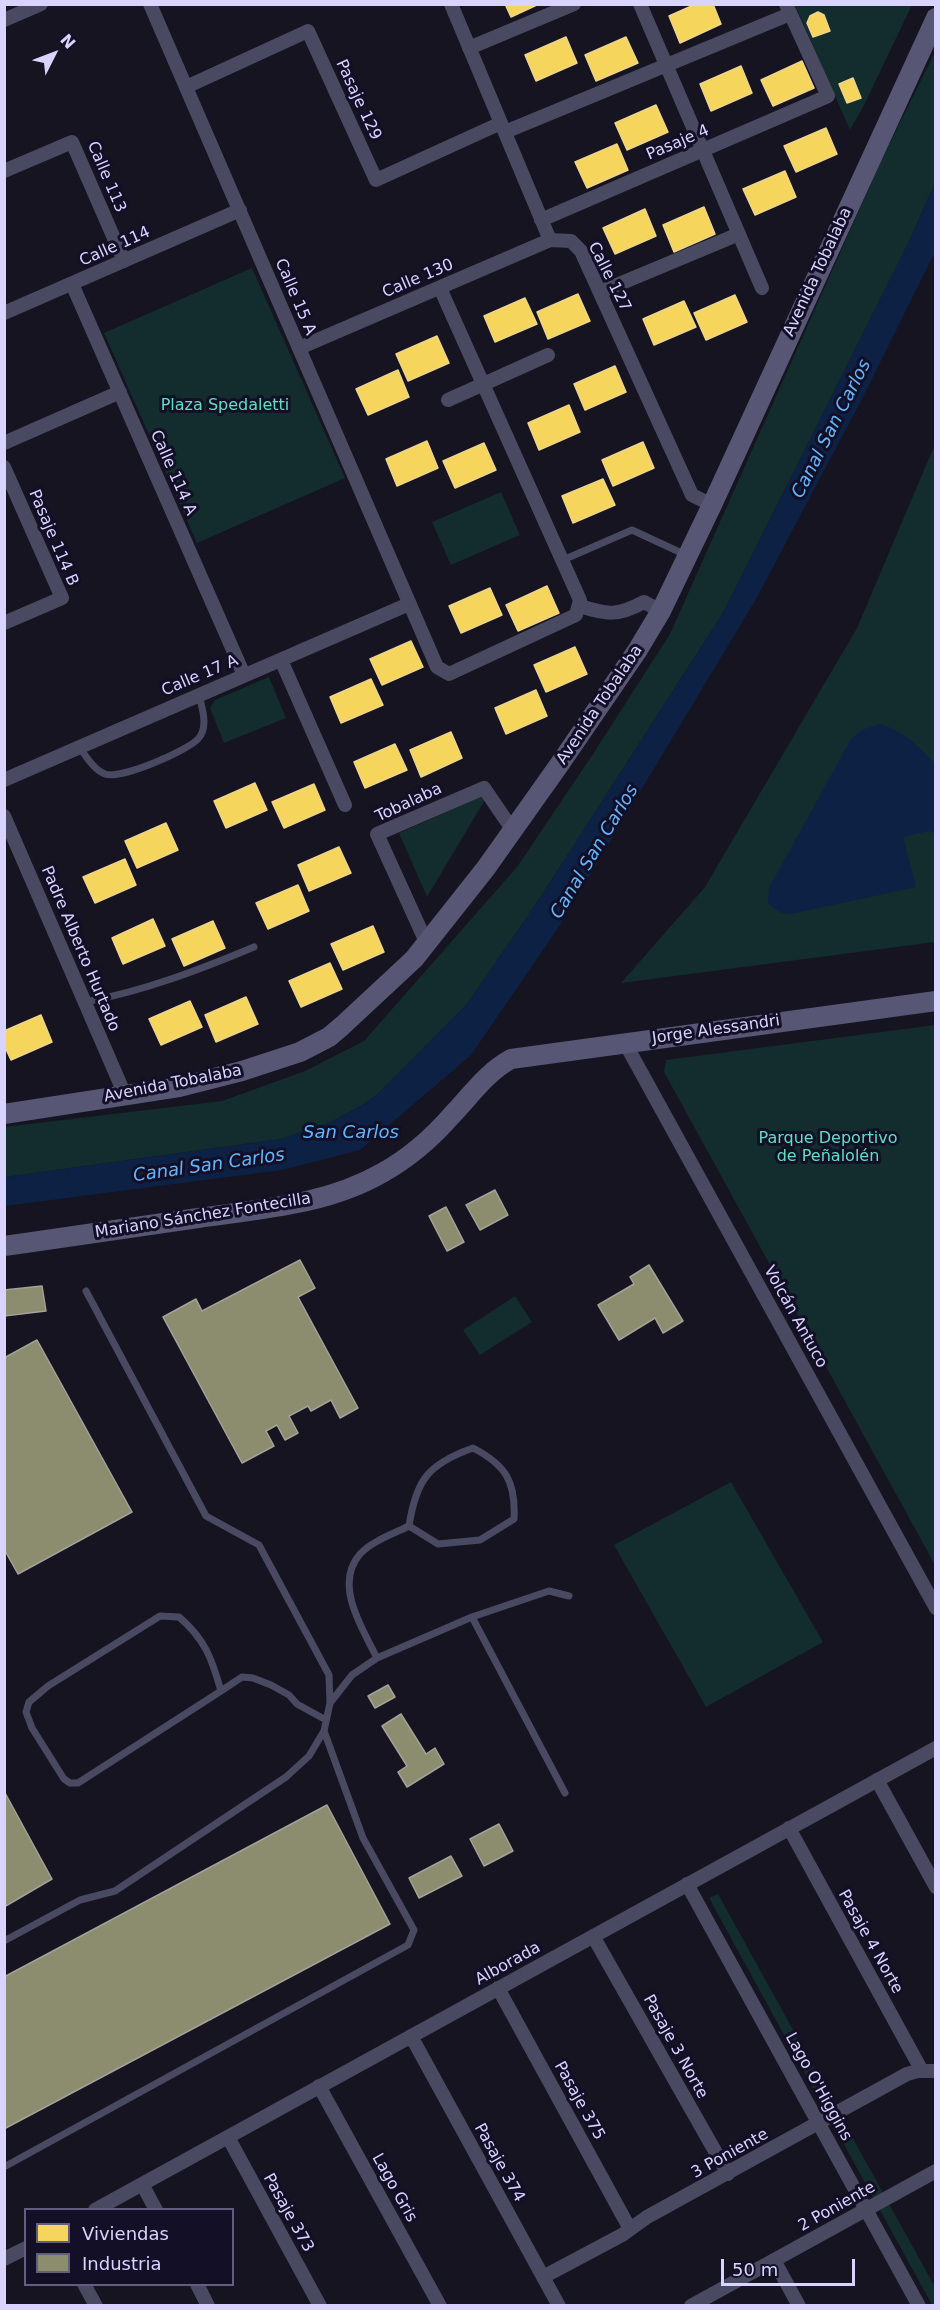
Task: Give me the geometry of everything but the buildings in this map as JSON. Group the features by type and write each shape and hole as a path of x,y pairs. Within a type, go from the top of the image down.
{"main road":[{"name":"Avenida Tobalaba","path":"4,1114 179,1087 242,1071 315,1045 336,1032 380,992 427,944 486,868 616,683 661,611 936,18"},
{"name":"Jorge Alessandri","path":"499,1066 511,1059 526,1056 936,1000"},
{"name":"Mariano Sánchez Fontecilla","path":"4,1246 287,1205 343,1191 381,1174 415,1151 435,1134 499,1066"}],"street":[{"path":"4,20 40,4"},
{"name":"Calle 15 A","path":"150,4 437,667 448,674 576,615 580,606"},
{"path":"451,4 550,240"},
{"path":"469,48 574,4"},
{"path":"640,4 762,288"},
{"name":"Pasaje 129","path":"186,87 308,32 376,180 666,65 788,9"},
{"name":"Pasaje 4","path":"541,220 828,96 788,9"},
{"name":"Calle 113","path":"4,171 72,142 124,261"},
{"name":"Calle 114","path":"4,314 240,210"},
{"path":"600,292 739,234"},
{"name":"Calle 127","path":"550,240 571,241 581,251 692,495 712,505"},
{"name":"Calle 130","path":"299,348 550,240"},
{"name":"Calle 114 A","path":"72,284 244,675"},
{"path":"440,288 563,560 580,600 580,606 601,612 625,612 644,602 661,611"},
{"path":"448,400 548,355"},
{"path":"4,442 120,392"},
{"name":"Pasaje 114 B","path":"4,467 62,598 4,623"},
{"name":"Calle 17 A","path":"4,780 409,604"},
{"path":"281,660 345,805"},
{"name":"Tobalaba","path":"427,944 377,834 484,788 512,829"},
{"name":"Padre Alberto Hurtado","path":"4,816 125,1095"},
{"name":"Volcán Antuco","path":"625,1043 936,1608"},
{"name":"Alborada","path":"99,2208 936,1748"},
{"path":"877,1780 936,1887"},
{"name":"Pasaje 4 Norte","path":"789,1828 929,2071"},
{"name":"Lago O'Higgins","path":"687,1884 920,2306"},
{"name":"Pasaje 3 Norte","path":"593,1936 728,2174"},
{"name":"Pasaje 375","path":"498,1988 630,2229"},
{"name":"Pasaje 374","path":"411,2036 559,2306"},
{"name":"3 Poniente","path":"543,2277 907,2074 929,2071"},
{"name":"Lago Gris","path":"320,2086 440,2306"},
{"name":"Pasaje 373","path":"228,2137 320,2306"},
{"name":"2 Poniente","path":"691,2306 936,2171"},
{"path":"142,2184 155,2208"},
{"path":"4,2259 24,2249"},
{"path":"774,2260 799,2306"},
{"path":"85,2286 96,2306"},
{"path":"198,2286 208,2306"}],"lane":[{"path":"563,560 632,530 688,556"},
{"path":"79,747 90,762 105,774 121,775 137,771 198,739 204,726 199,694"},
{"path":"85,1002 122,995 163,982 254,947"},
{"path":"4,1941 80,1900 115,1891 286,1777 309,1756 324,1731 330,1703 329,1675 259,1545 206,1516 86,1291"},
{"path":"473,1448 493,1458 508,1477 515,1498 514,1519 480,1540 438,1544 409,1526 413,1502 426,1474 450,1456 473,1448"},
{"path":"377,1658 351,1603 350,1576 360,1555 381,1540 409,1526"},
{"path":"330,1703 352,1675 377,1658 472,1617 549,1591 569,1596"},
{"path":"221,1691 213,1660 200,1636 179,1617 160,1616 48,1686 29,1702 27,1713 32,1728 64,1779 70,1784 78,1783 221,1691 242,1677 253,1678 280,1690 289,1695 297,1704 326,1720"},
{"path":"472,1617 565,1793"},
{"path":"4,2167 408,1945 414,1930 363,1838 324,1731"}],"green space":[{"path":"795,5 912,5 850,130"},
{"path":"935,52 935,183 908,244 723,613 536,904 467,1004 378,1094 331,1122 281,1139 5,1177 4,1127 222,1101 305,1071 364,1041 517,867 670,634 881,161"},
{"name":"Plaza Spedaletti","path":"252,268 345,478 197,543 104,333"},
{"path":"935,444 935,942 621,983 705,887 857,628"},
{"path":"501,492 520,535 451,565 432,522"},
{"path":"269,677 286,718 224,743 210,708 215,700"},
{"path":"489,793 427,897 399,833"},
{"name":"Parque Deportivo de Peñalolén","path":"936,1025 935,1565 664,1072 666,1060"},
{"path":"515,1296 532,1322 480,1355 463,1330"},
{"path":"731,1482 823,1642 706,1707 614,1545"},
{"path":"718,1894 935,2287 935,2305 932,2305 709,1898"}],"water":[{"name":"San Carlos","path":"935,183 935,252 862,399 755,601 556,931 471,1055 360,1150 282,1170 5,1206 5,1177 281,1139 331,1122 378,1094 467,1004 536,904 723,613 908,244"},
{"path":"880,724 897,731 910,740 935,764 935,834 929,831 903,837 916,887 791,914 781,913 768,904 769,888 851,739 862,730"}],"water label":[{"name":"Canal San Carlos","path":"832,429"},
{"name":"Canal San Carlos","path":"595,852"},
{"name":"Canal San Carlos","path":"209,1166"}]}
